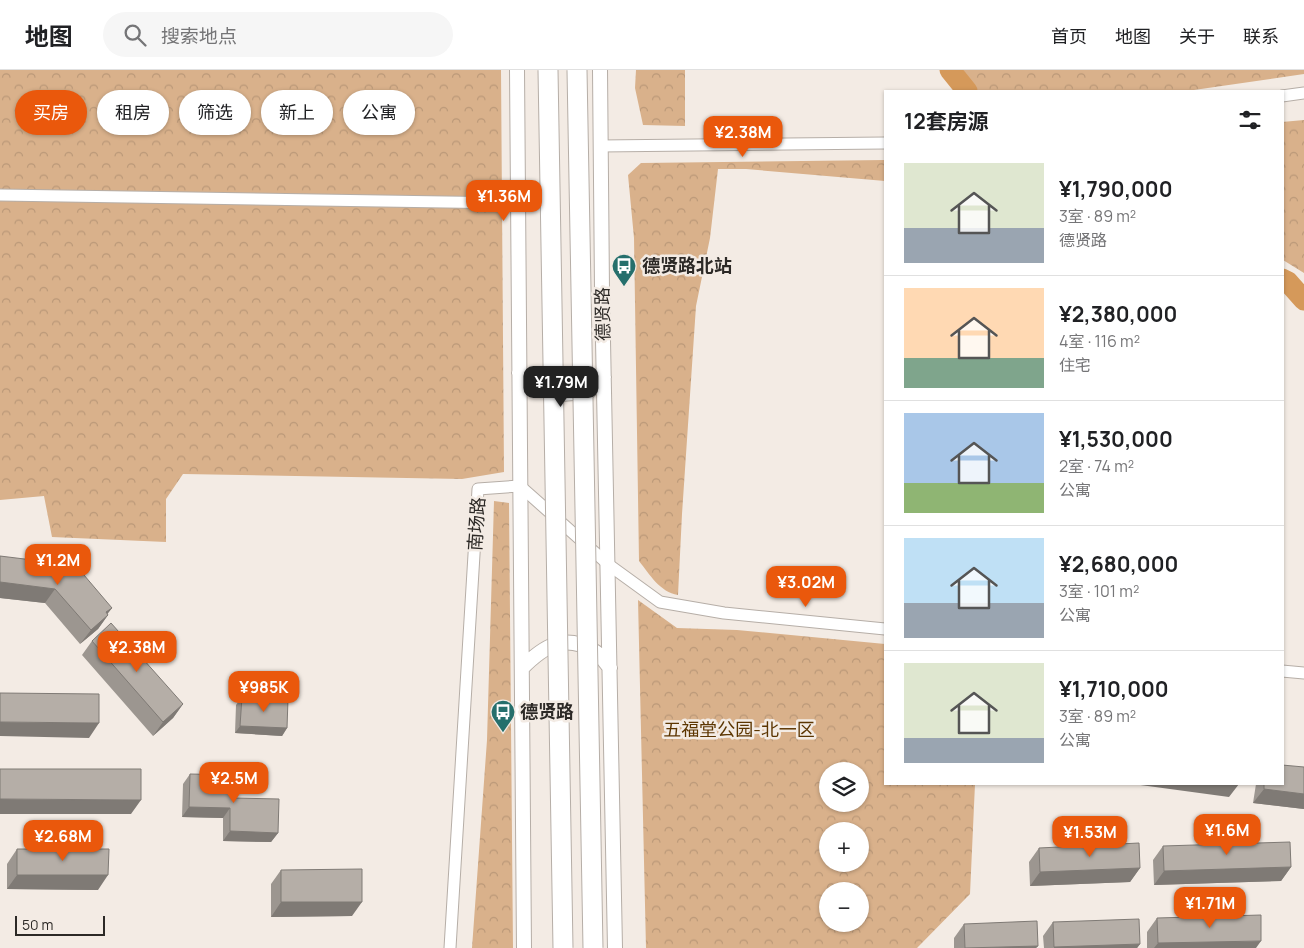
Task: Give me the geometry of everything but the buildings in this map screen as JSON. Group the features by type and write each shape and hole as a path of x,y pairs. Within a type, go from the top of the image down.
{"highway":[{"path":"548,70 563,948"},
{"name":"德贤路","path":"577,70 593,948"}],"street":[{"path":"517,70 524,948"},
{"name":"德贤路","path":"600,70 615,948"},
{"path":"1284,96 1304,93"},
{"path":"600,146 884,143"},
{"path":"0,195 518,203"},
{"path":"519,373 535,388 560,394 588,392 604,377"},
{"path":"520,486 609,565 660,602 724,613 884,629"},
{"name":"南场路","path":"450,948 478,489 520,486"},
{"path":"522,668 537,652 553,644 568,643 576,643 595,651 610,668"},
{"path":"1284,671 1304,673"}],"green space":[{"path":"0,70 501,70 504,472 462,479 183,474 166,499 166,542 52,537 44,496 0,500"},
{"path":"636,70 685,70 685,126 643,125 635,88"},
{"path":"963,70 1304,70 1304,74 1194,90 975,90"},
{"path":"1304,120 1304,273 1284,261 1284,122"},
{"path":"884,160 884,181 746,169 718,169 710,238 696,306 678,595 661,587 639,561 634,238 628,175 641,163"},
{"path":"494,501 509,503 513,948 472,948 487,740"},
{"name":"五福堂公园-北一区","path":"638,600 677,628 737,630 884,644 884,785 975,785 970,894 917,948 646,948"}],"waterway":[{"path":"950,70 966,90"},
{"path":"1284,280 1304,300"}],"place":[{"name":"德贤路北站","path":"624,287"},
{"name":"德贤路","path":"503,733"}]}
